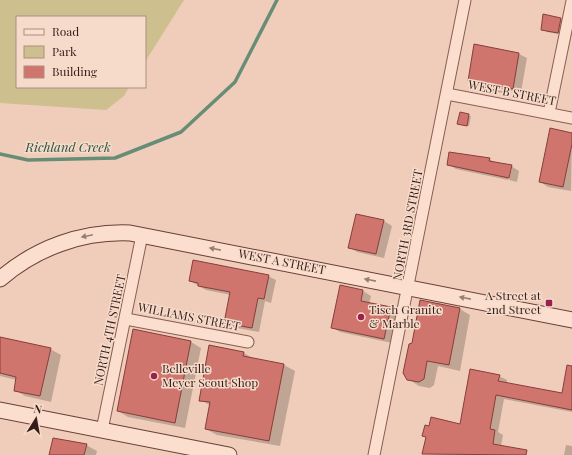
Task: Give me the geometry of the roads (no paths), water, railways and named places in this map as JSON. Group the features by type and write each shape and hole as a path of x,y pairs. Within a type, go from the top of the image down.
{"main road":[{"name":"WEST A STREET","path":"0,279 17,264 45,249 75,238 114,232 142,235 572,320"},
{"path":"0,410 229,455"}],"street":[{"name":"NORTH 3RD STREET","path":"374,455 409,287 465,0"},
{"path":"549,113 572,1"},
{"name":"WEST B STREET","path":"447,94 572,118"},
{"name":"NORTH 4TH STREET","path":"102,430 126,319 142,235"},
{"name":"WILLIAMS STREET","path":"126,319 248,342"}],"waterway":[{"name":"Richland Creek","path":"0,154 28,160 115,158 181,132 235,82 277,0"}],"place":[{"name":"A Street at 2nd Street","path":"549,303"},
{"name":"Tisch Granite & Marble","path":"361,317"},
{"name":"Belleville Meyer Scout Shop","path":"154,376"}]}
